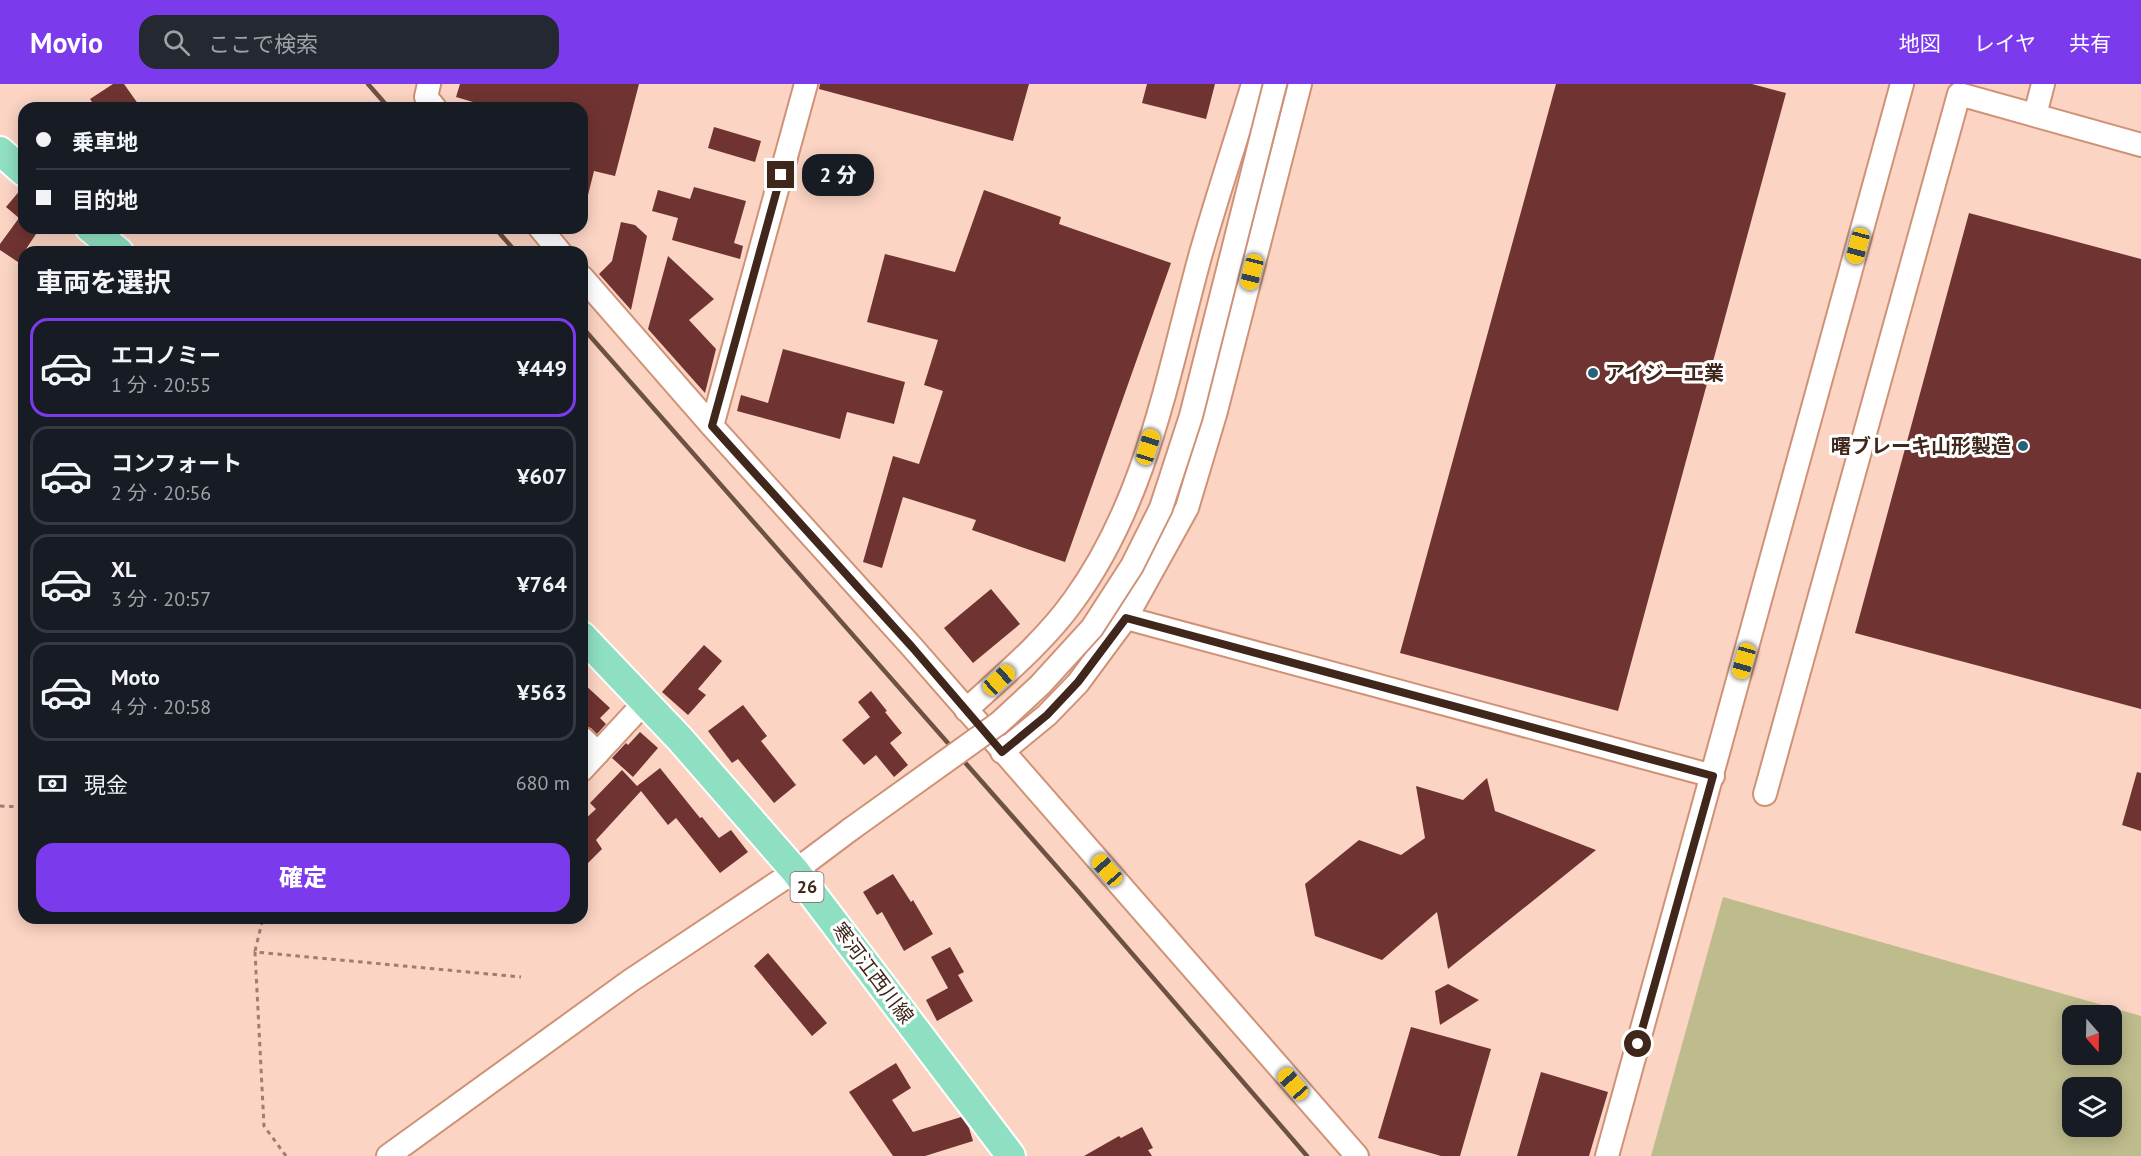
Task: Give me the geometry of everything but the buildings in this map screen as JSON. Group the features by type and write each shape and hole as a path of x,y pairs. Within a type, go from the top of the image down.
{"main road":[{"path":"0,151 18,167"},
{"path":"97,234 111,246"},
{"name":"寒河江西川線","path":"588,642 680,739 795,871 1011,1156"}],"street":[{"path":"429,84 426,97 430,102"},
{"path":"712,426 806,84"},
{"path":"966,710 1032,650 1074,600 1112,537 1136,487 1166,388 1201,253 1253,84"},
{"path":"387,1156 630,981 795,871 999,723 1040,685 1092,628 1132,566 1161,508 1191,416 1275,84"},
{"path":"1002,752 1047,715 1078,682 1126,618 1187,508 1216,411 1300,84"},
{"path":"1606,1156 1713,776 1902,84"},
{"path":"2035,115 2043,84"},
{"path":"1765,794 1959,94 2141,145"},
{"path":"545,234 555,246"},
{"path":"588,284 712,426 912,647 1357,1156"},
{"path":"1126,618 1713,776"},
{"path":"590,745 645,702"}],"path":[{"path":"0,806 18,807"},
{"path":"262,924 255,952 264,1126 286,1156"},
{"path":"255,952 521,977"}],"shaded area":[{"path":"1723,897 2102,1005 2062,1005 2062,1065 2122,1065 2122,1011 2141,1016 2141,1156 1651,1156"}],"railway":[{"path":"368,84 384,102"},
{"path":"500,234 511,246"},
{"path":"588,334 1078,891 1307,1156"}],"place":[{"name":"アイジー工業","path":"1593,373"},
{"name":"曙ブレーキ山形製造","path":"2023,446"}],"route":[{"path":"781,175 712,426 912,647 1002,752 1047,715 1078,682 1126,618 1713,776 1638,1044"}]}
